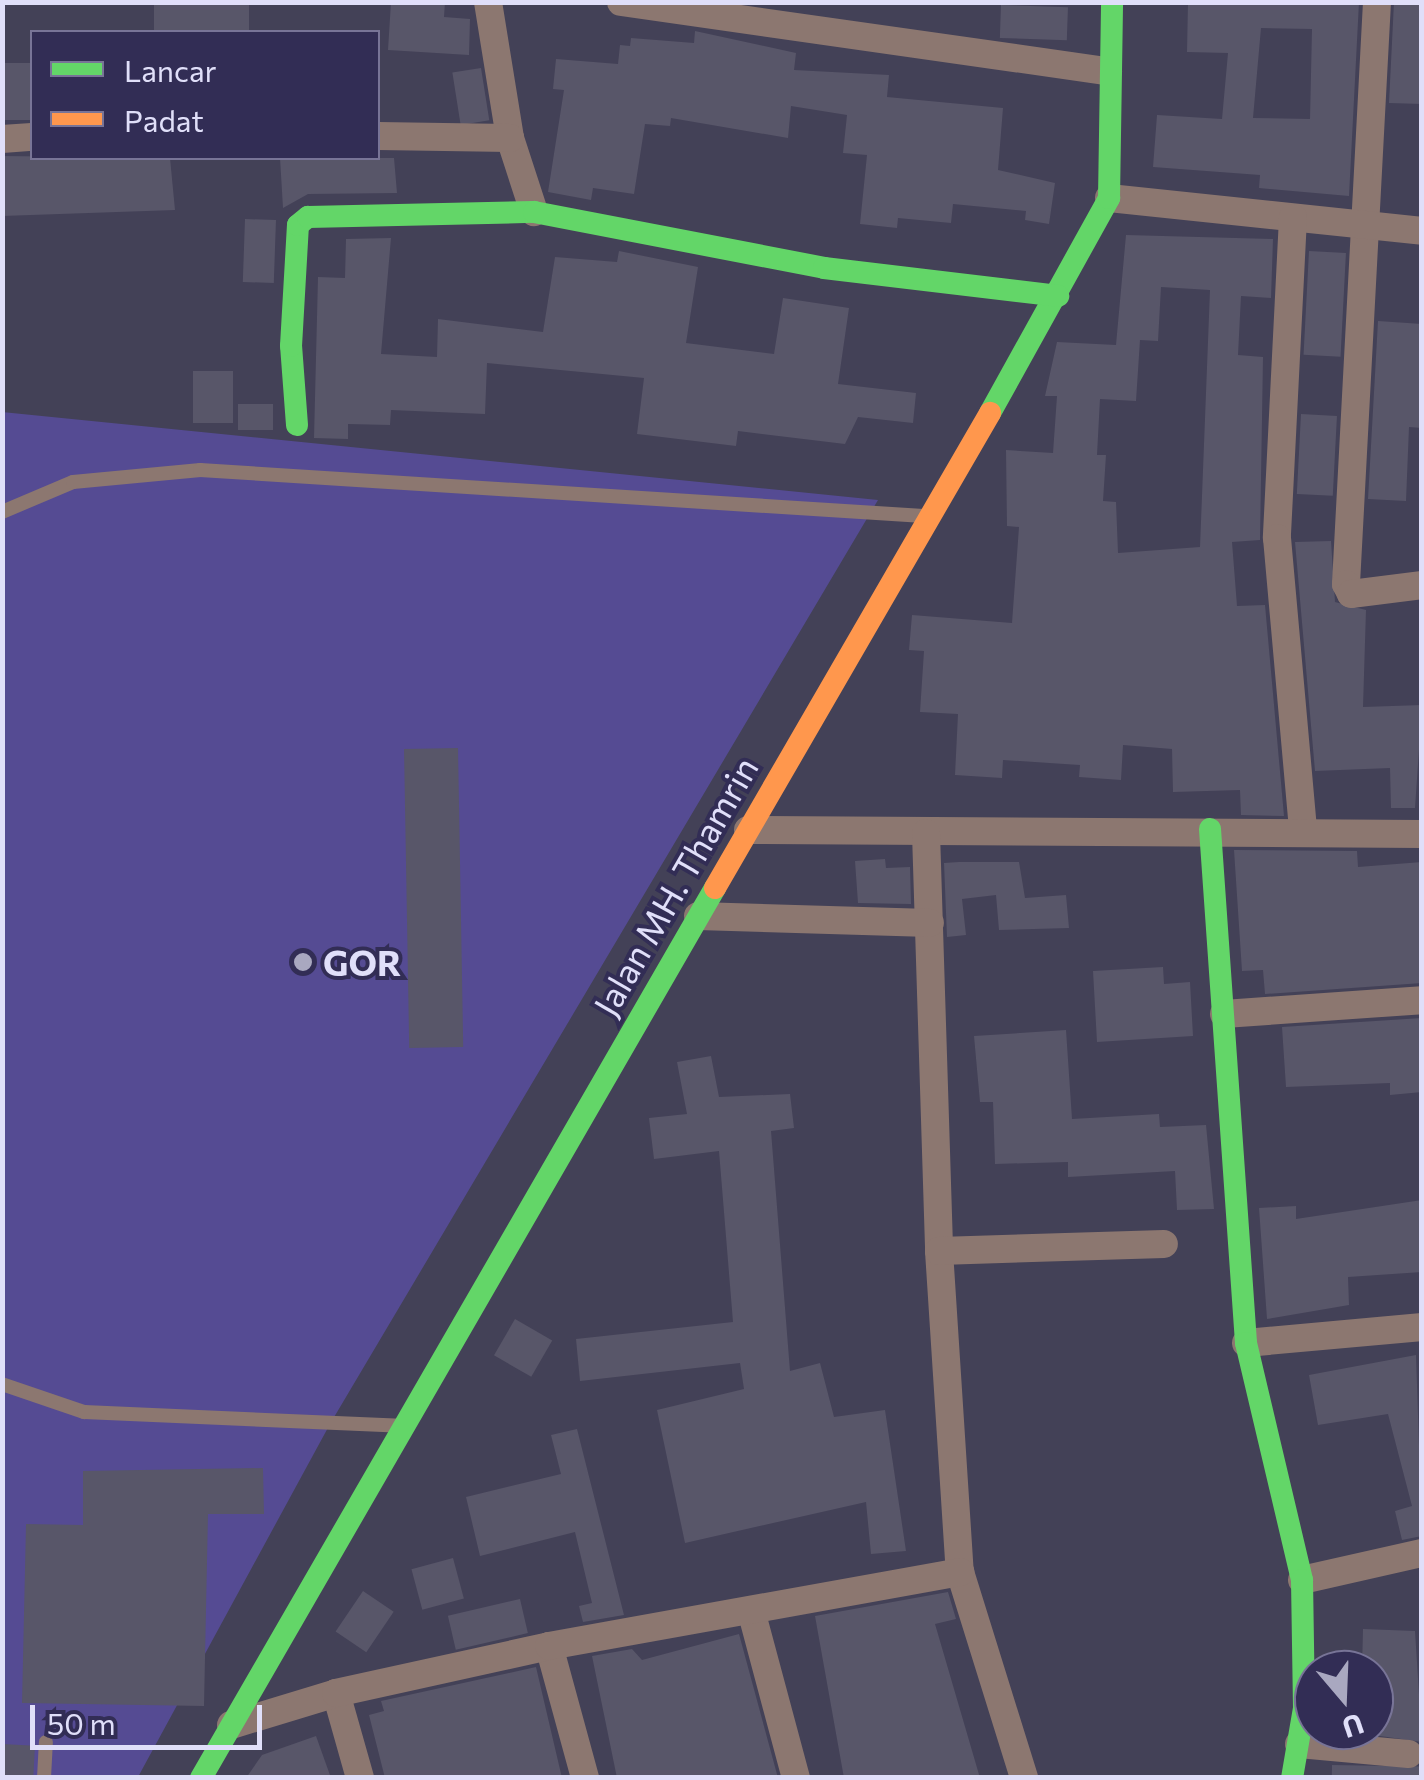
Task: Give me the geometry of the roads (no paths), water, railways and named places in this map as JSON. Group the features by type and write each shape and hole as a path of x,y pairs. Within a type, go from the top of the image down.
{"main road":[{"name":"Jalan MH. Thamrin","path":"201,1778 1058,296 1109,198 1112,2"},
{"path":"297,425 291,346 300,220 534,212 824,268 1058,296"},
{"path":"1210,829 1246,1343 1302,1580 1300,1650"},
{"path":"1292,1778 1297,1750"}],"street":[{"path":"488,2 510,138 534,212"},
{"path":"621,2 1108,70"},
{"path":"1377,2 1346,588 1422,584"},
{"path":"380,136 510,138"},
{"path":"2,139 30,137"},
{"path":"1109,198 1422,231"},
{"path":"1293,218 1278,538 1303,831"},
{"path":"748,830 926,833 1210,829 1422,834"},
{"path":"926,833 939,1250 960,1572 1024,1778"},
{"path":"698,916 930,923"},
{"path":"1224,1014 1422,1000"},
{"path":"939,1250 1164,1244"},
{"path":"1246,1343 1422,1327"},
{"path":"1302,1580 1422,1554"},
{"path":"230,1725 336,1693 549,1646 752,1614 960,1572"},
{"path":"752,1614 796,1778"},
{"path":"549,1646 585,1778"},
{"path":"336,1693 360,1778"},
{"path":"1365,1750 1409,1754"}],"lane":[{"path":"2,512 73,482 200,470 930,516"},
{"path":"2,1384 84,1412 403,1426"},
{"path":"44,1778 46,1742"}],"place":[{"name":"GOR","path":"303,962"}]}
